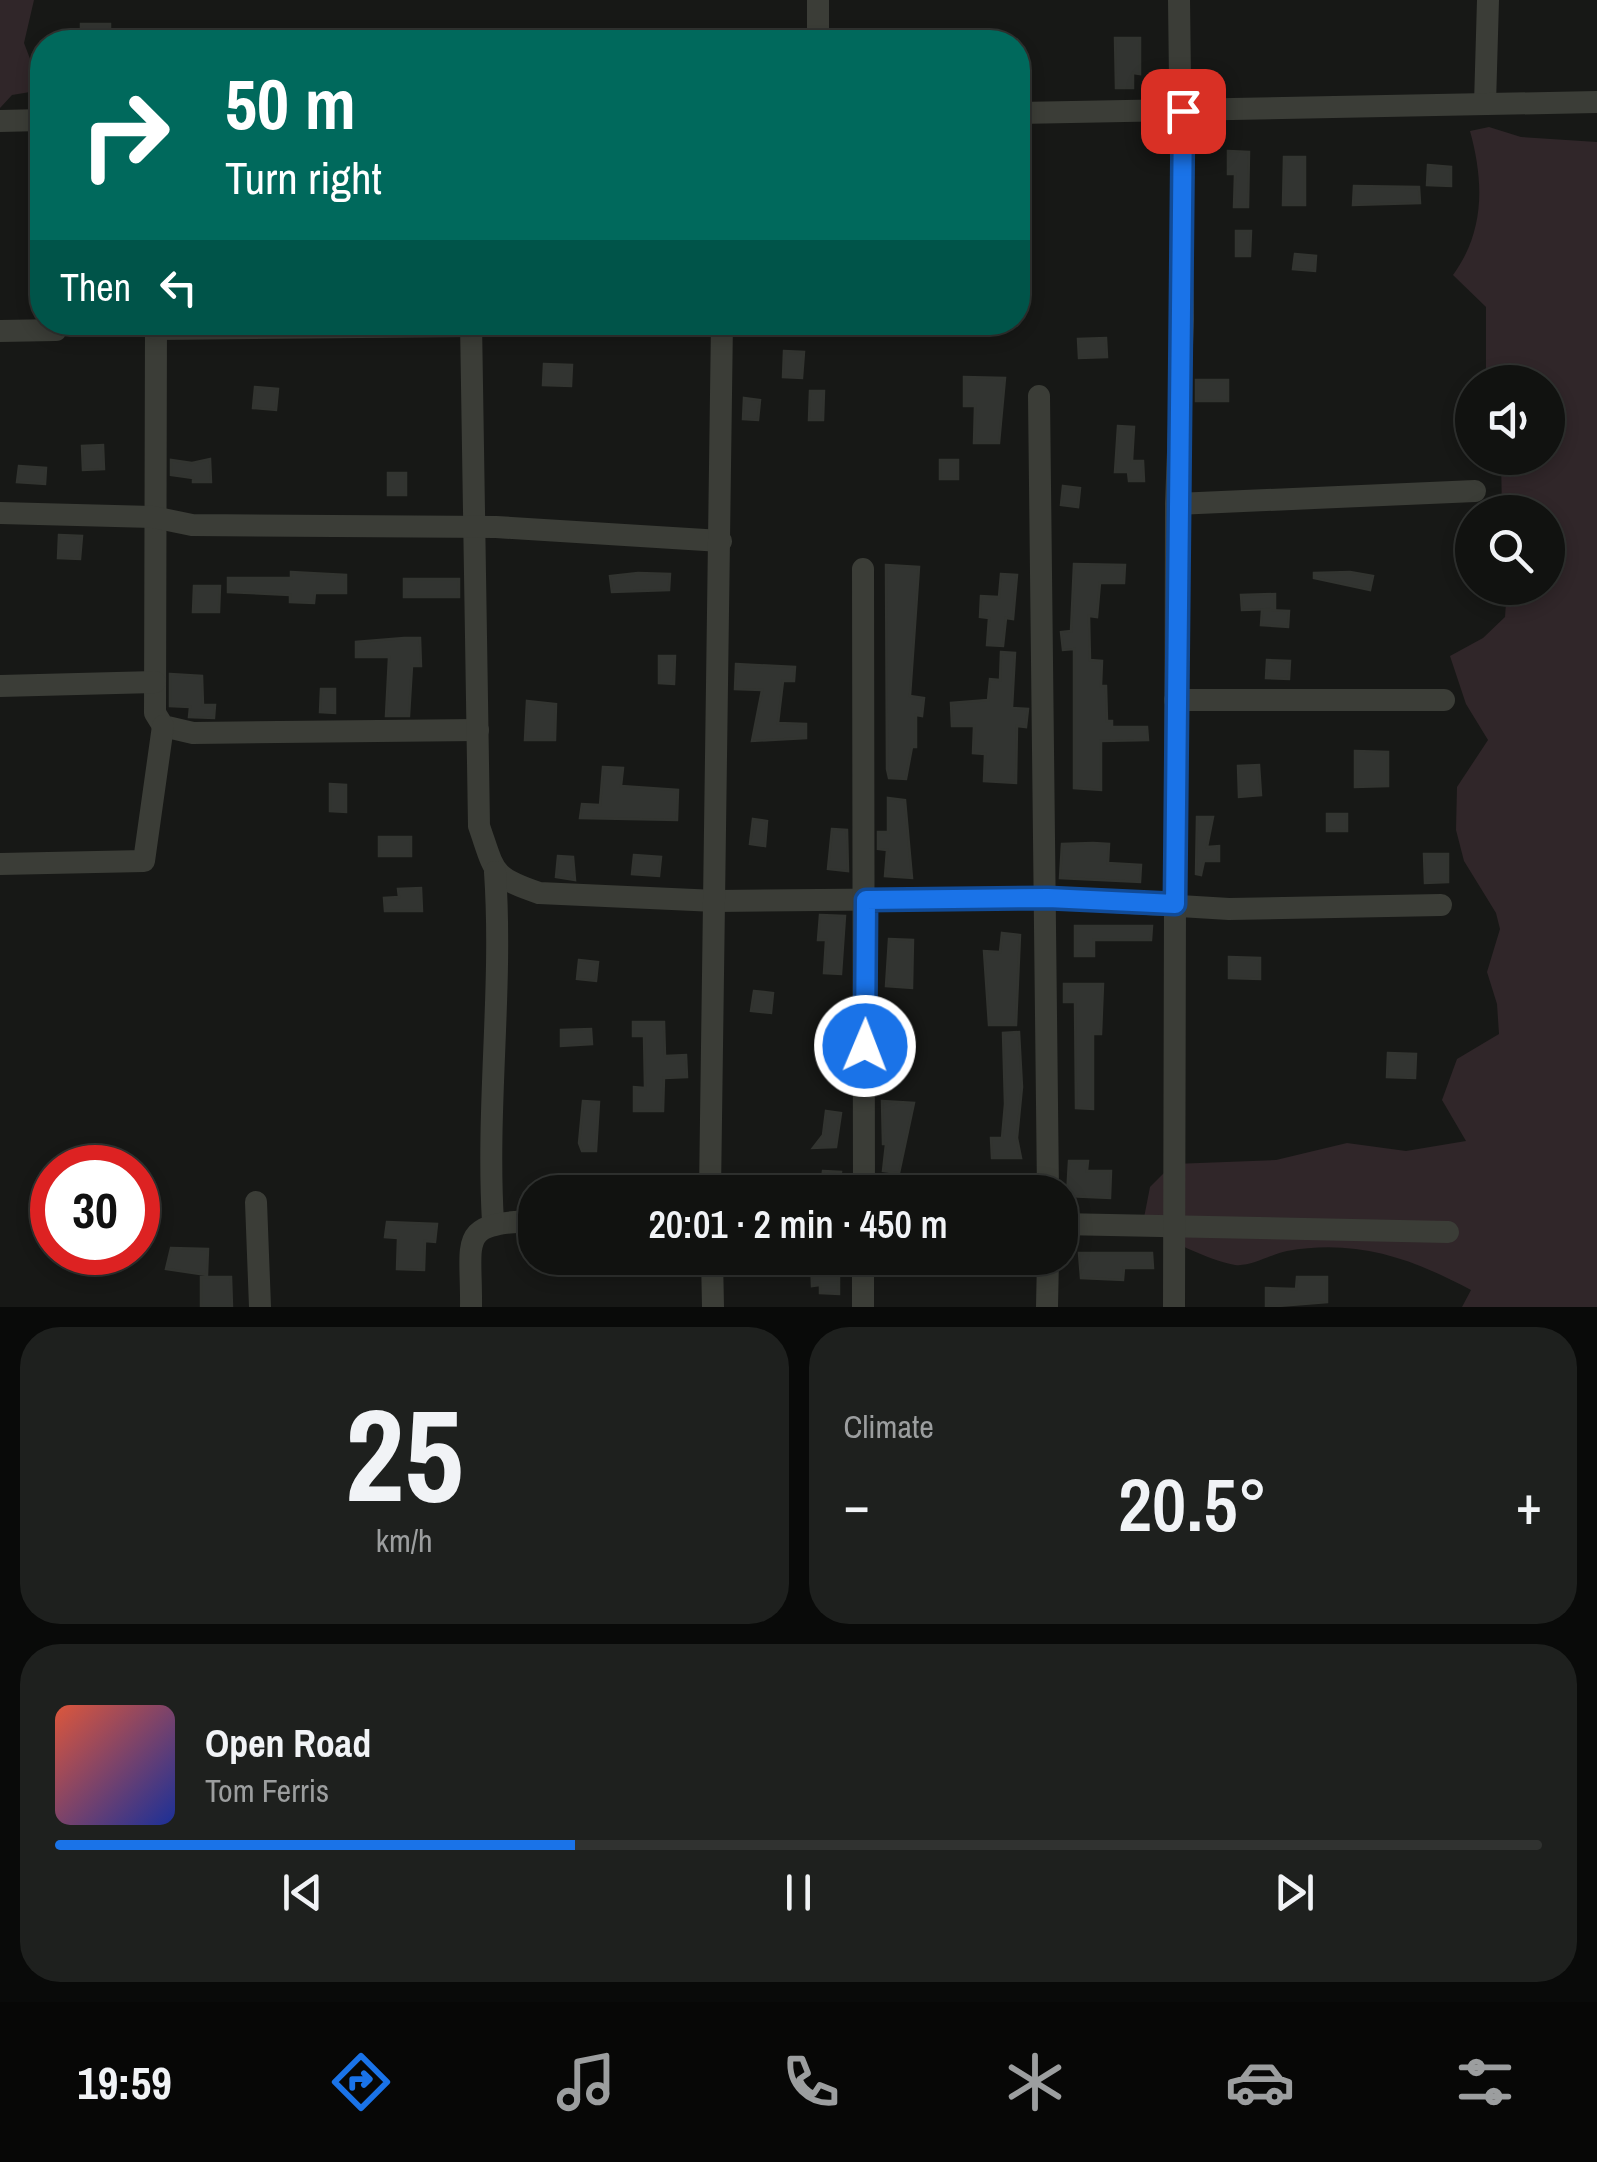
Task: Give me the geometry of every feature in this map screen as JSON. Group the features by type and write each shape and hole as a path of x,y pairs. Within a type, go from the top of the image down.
{"street":[{"path":"818,0 818,30"},
{"path":"1174,1307 1170,1226 1176,504 1183,320 1179,0"},
{"path":"1485,104 1488,0"},
{"path":"1030,113 1597,102"},
{"path":"0,121 30,120"},
{"path":"0,332 30,331"},
{"path":"0,864 144,861 163,726 155,712 156,335"},
{"path":"471,335 480,826 495,872 499,966 490,1123 493,1222"},
{"path":"710,1175 722,335"},
{"path":"1038,396 1048,898 1048,1175"},
{"path":"1176,504 1475,491"},
{"path":"0,514 153,516 192,524 474,528 722,542"},
{"path":"863,569 864,1175"},
{"path":"0,686 155,682"},
{"path":"1175,700 1444,700"},
{"path":"163,726 192,732 478,730"},
{"path":"495,872 540,893 716,901 1048,898 1229,908 1442,906"},
{"path":"256,1202 260,1307"},
{"path":"471,1307 472,1238 480,1227 493,1222 518,1221"},
{"path":"1078,1224 1448,1232"},
{"path":"712,1275 713,1307"},
{"path":"862,1307 863,1275"},
{"path":"1047,1307 1048,1275"}],"shaded area":[{"path":"0,0 34,0 24,43 30,59 30,92 12,95 0,108"},
{"path":"1489,127 1521,137 1597,142 1597,1307 1462,1307 1471,1290 1405,1260 1382,1254 1312,1248 1235,1265 1142,1228 1150,1187 1173,1164 1276,1160 1347,1143 1406,1151 1466,1141 1442,1100 1457,1059 1499,1034 1497,1004 1487,972 1500,929 1496,913 1464,861 1456,830 1457,787 1488,740 1466,704 1450,656 1483,638 1505,617 1506,605 1565,605 1565,495 1502,495 1501,475 1565,475 1565,365 1486,365 1486,307 1453,275 1471,241 1479,206 1478,169 1470,131"}],"building":[{"path":"81,24 110,24 110,30 81,30"},
{"path":"1115,38 1140,38 1140,74 1133,73 1133,88 1116,88"},
{"path":"1228,151 1249,152 1248,207 1234,207 1235,174 1228,174"},
{"path":"1284,157 1305,157 1305,205 1283,205"},
{"path":"1428,165 1451,167 1451,186 1427,185"},
{"path":"1354,186 1419,187 1420,203 1353,205"},
{"path":"1236,231 1251,231 1250,256 1236,256"},
{"path":"1295,254 1316,256 1315,271 1293,269"},
{"path":"1106,338 1107,357 1079,358 1078,339"},
{"path":"784,351 804,352 802,378 783,377"},
{"path":"544,364 572,365 571,386 543,385"},
{"path":"964,377 1005,378 999,443 974,443 975,406 964,406"},
{"path":"1196,380 1228,380 1228,401 1196,401"},
{"path":"255,387 278,389 276,410 253,408"},
{"path":"810,391 824,391 823,420 809,420"},
{"path":"744,398 760,400 758,420 743,419"},
{"path":"1118,426 1134,427 1132,461 1143,461 1144,481 1129,481 1128,472 1115,472"},
{"path":"103,445 104,469 83,470 82,446"},
{"path":"210,459 211,482 193,482 193,478 171,475 171,460 192,463"},
{"path":"940,460 958,460 958,479 940,479"},
{"path":"19,466 46,468 45,484 17,482"},
{"path":"388,473 406,473 406,495 388,495"},
{"path":"1063,486 1080,488 1078,507 1061,505"},
{"path":"59,535 82,536 80,559 58,558"},
{"path":"1074,564 1125,565 1124,583 1100,583 1097,617 1089,616 1090,660 1102,661 1101,686 1106,686 1107,721 1112,721 1112,727 1147,727 1148,740 1101,741 1101,790 1074,788 1074,649 1063,650 1061,632 1071,631"},
{"path":"886,565 919,567 910,696 924,698 922,716 916,715 916,747 912,747 906,779 889,778 887,769"},
{"path":"291,572 346,575 346,593 315,593 314,603 290,602 290,595 228,592 228,578 291,578"},
{"path":"1314,573 1373,576 1370,590 1314,578"},
{"path":"670,574 669,590 612,592 610,576"},
{"path":"1001,574 1017,575 1013,619 1006,618 1003,646 987,645 989,618 980,617 981,596 999,597"},
{"path":"404,579 459,579 459,597 404,597"},
{"path":"194,586 220,586 219,612 193,612"},
{"path":"1275,594 1275,609 1242,610 1241,595"},
{"path":"1262,610 1289,611 1288,627 1261,625"},
{"path":"420,638 421,666 412,666 409,716 386,716 389,657 356,657 356,642"},
{"path":"1001,652 1015,653 1012,708 1028,709 1026,727 1017,726 1016,783 984,781 985,754 973,753 974,726 952,726 951,703 988,700 990,679 1000,680"},
{"path":"659,656 675,656 674,684 659,683"},
{"path":"1267,660 1290,661 1289,679 1266,678"},
{"path":"736,664 795,667 794,681 783,681 778,723 806,724 806,738 752,741 762,690 735,689"},
{"path":"170,674 202,676 203,705 215,705 214,718 189,717 190,707 170,706"},
{"path":"321,689 335,689 335,713 320,712"},
{"path":"527,701 556,704 555,740 525,740"},
{"path":"1355,751 1388,752 1388,786 1355,787"},
{"path":"1259,765 1261,795 1239,797 1238,766"},
{"path":"603,767 623,768 621,786 678,790 677,820 580,818 582,804 600,805"},
{"path":"330,784 346,785 346,812 330,811"},
{"path":"888,798 905,800 912,878 885,876 887,850 878,849 878,832 888,832"},
{"path":"1327,814 1347,814 1347,831 1327,831"},
{"path":"1197,817 1213,817 1207,847 1219,846 1219,861 1204,861 1201,875 1196,874"},
{"path":"753,819 767,821 765,846 750,844"},
{"path":"832,829 847,830 848,871 828,869"},
{"path":"379,837 411,837 411,856 379,856"},
{"path":"1062,844 1109,844 1108,863 1141,865 1140,882 1060,878"},
{"path":"1424,854 1448,854 1448,882 1425,883"},
{"path":"634,855 661,857 659,876 632,874"},
{"path":"558,856 573,857 575,880 556,877"},
{"path":"421,888 422,911 385,911 384,898 399,897 398,889"},
{"path":"820,915 845,916 841,974 824,973 826,940 818,940"},
{"path":"1075,926 1152,926 1151,940 1094,940 1094,956 1075,956"},
{"path":"1002,933 1020,935 1016,1025 989,1025 984,951 1000,952"},
{"path":"889,939 913,940 912,988 886,986"},
{"path":"1229,957 1260,958 1260,979 1229,978"},
{"path":"579,960 598,962 596,981 577,979"},
{"path":"1064,984 1103,984 1101,1034 1093,1034 1093,1109 1076,1108 1075,1002 1064,1002"},
{"path":"754,991 773,993 771,1013 751,1011"},
{"path":"633,1022 664,1022 665,1056 686,1055 687,1077 664,1078 663,1111 634,1111 634,1087 645,1088 644,1036 633,1036"},
{"path":"824,1025 843,1025 843,1046 824,1046"},
{"path":"888,1025 911,1026 910,1041 887,1039"},
{"path":"591,1029 592,1044 561,1046 561,1030"},
{"path":"1019,1032 1022,1087 1017,1138 1021,1158 992,1158 991,1138 1002,1138 1005,1104 1003,1033"},
{"path":"1388,1053 1416,1054 1415,1078 1387,1077"},
{"path":"583,1101 599,1102 596,1151 582,1151 579,1143"},
{"path":"882,1101 914,1103 899,1173 883,1171 886,1144"},
{"path":"826,1111 841,1113 836,1147 813,1148 823,1135"},
{"path":"1069,1161 1088,1161 1087,1171 1111,1171 1110,1198 1078,1197 1078,1175 1068,1175"},
{"path":"823,1171 841,1172 841,1175 823,1175"},
{"path":"387,1222 437,1224 435,1242 425,1241 424,1270 397,1269 398,1238 385,1237"},
{"path":"171,1248 208,1249 207,1275 166,1269"},
{"path":"1079,1253 1152,1253 1153,1268 1124,1268 1123,1280 1081,1278"},
{"path":"812,1275 839,1275 839,1294 820,1293 820,1285 812,1286"},
{"path":"201,1277 231,1277 232,1307 201,1307"},
{"path":"1297,1277 1327,1277 1327,1302 1266,1307 1266,1288 1296,1289"}],"route":[{"path":"865,1046 866,900 1048,898 1175,904 1176,504 1183,320 1183,111"}]}
